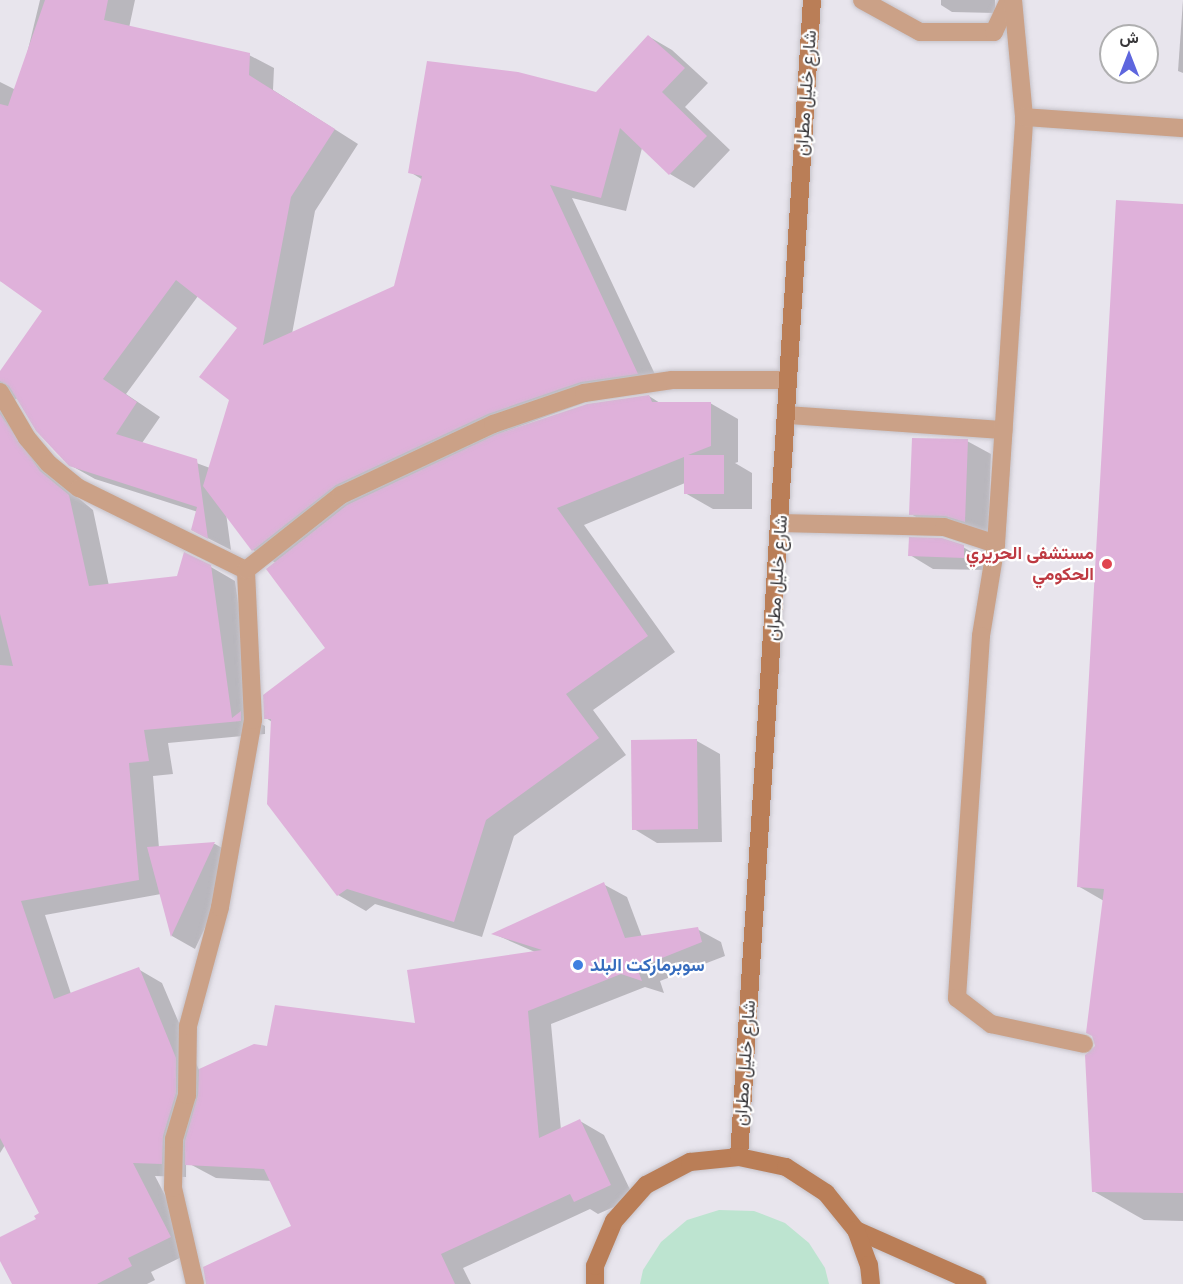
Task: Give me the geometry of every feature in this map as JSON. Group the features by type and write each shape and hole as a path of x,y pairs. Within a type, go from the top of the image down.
{"street":[{"name":"شارع خليل مطران","path":"739,1157 788,416 788,380 812,0"},
{"path":"862,0 920,32 994,32 1011,0"},
{"path":"1011,0 1024,117 996,544 981,636 957,998 991,1023 1084,1044"},
{"path":"1024,117 1183,128"},
{"path":"246,570 341,495 493,424 584,393 672,380 788,380"},
{"path":"0,392 27,438 49,464 79,488 246,570"},
{"path":"788,416 1003,430"},
{"path":"780,523 944,527 996,544"},
{"path":"195,1284 173,1188 174,1139 187,1095 188,1026 220,907 253,720 246,570"},
{"path":"595,1284 595,1266 614,1221 646,1185 690,1162 739,1157 786,1167 826,1193 856,1230 869,1265 871,1284"},
{"path":"856,1230 978,1284"}],"green space":[{"path":"719,1210 754,1211 785,1223 809,1243 825,1268 829,1284 640,1284 643,1270 661,1242 687,1220"}],"building":[{"path":"45,0 108,0 104,20 250,53 249,75 335,129 291,197 263,345 394,286 422,176 408,173 427,61 518,72 596,92 648,35 685,68 662,92 707,136 669,175 620,128 601,198 550,185 638,374 581,382 488,414 336,485 252,551 203,486 229,400 199,377 237,328 176,280 103,379 137,402 116,434 197,459 208,539 191,530 197,507 69,466 36,431 9,386 0,381 0,371 42,311 0,281 0,104 8,106"},
{"path":"1116,200 1183,204 1183,1193 1092,1192 1085,1055 1095,1046 1092,1036 1086,1033 1104,889 1077,887"},
{"path":"649,395 652,402 711,402 711,446 688,455 724,455 724,494 684,494 684,457 557,508 648,636 566,694 599,738 486,820 454,922 347,889 337,896 267,804 271,719 264,719 263,695 325,648 266,569 347,505 497,434 587,404"},
{"path":"0,414 40,471 69,495 89,586 177,576 184,552 211,565 232,718 241,711 241,721 144,730 149,761 129,763 139,880 21,901 54,999 139,967 176,1058 176,1093 163,1136 162,1164 133,1163 171,1237 128,1258 132,1266 97,1284 12,1284 0,1261 0,1237 36,1219 34,1216 39,1213 0,1138 0,665 13,666 0,614"},
{"path":"912,438 968,439 965,522 945,516 909,515"},
{"path":"909,537 942,538 964,545 964,558 908,556"},
{"path":"697,739 698,829 632,830 631,740"},
{"path":"215,842 171,937 147,847"},
{"path":"604,882 625,938 698,927 702,942 637,968 642,981 621,974 528,1011 539,1138 580,1119 611,1185 574,1202 570,1194 441,1254 455,1284 206,1284 203,1267 291,1226 264,1169 185,1165 185,1141 198,1095 199,1069 254,1044 267,1046 275,1005 415,1023 407,970 542,950 491,934"}],"place":[{"name":"مستشفى الحريري الحكومي","path":"1107,564"},
{"name":"سوبرماركت البلد","path":"578,965"}]}
